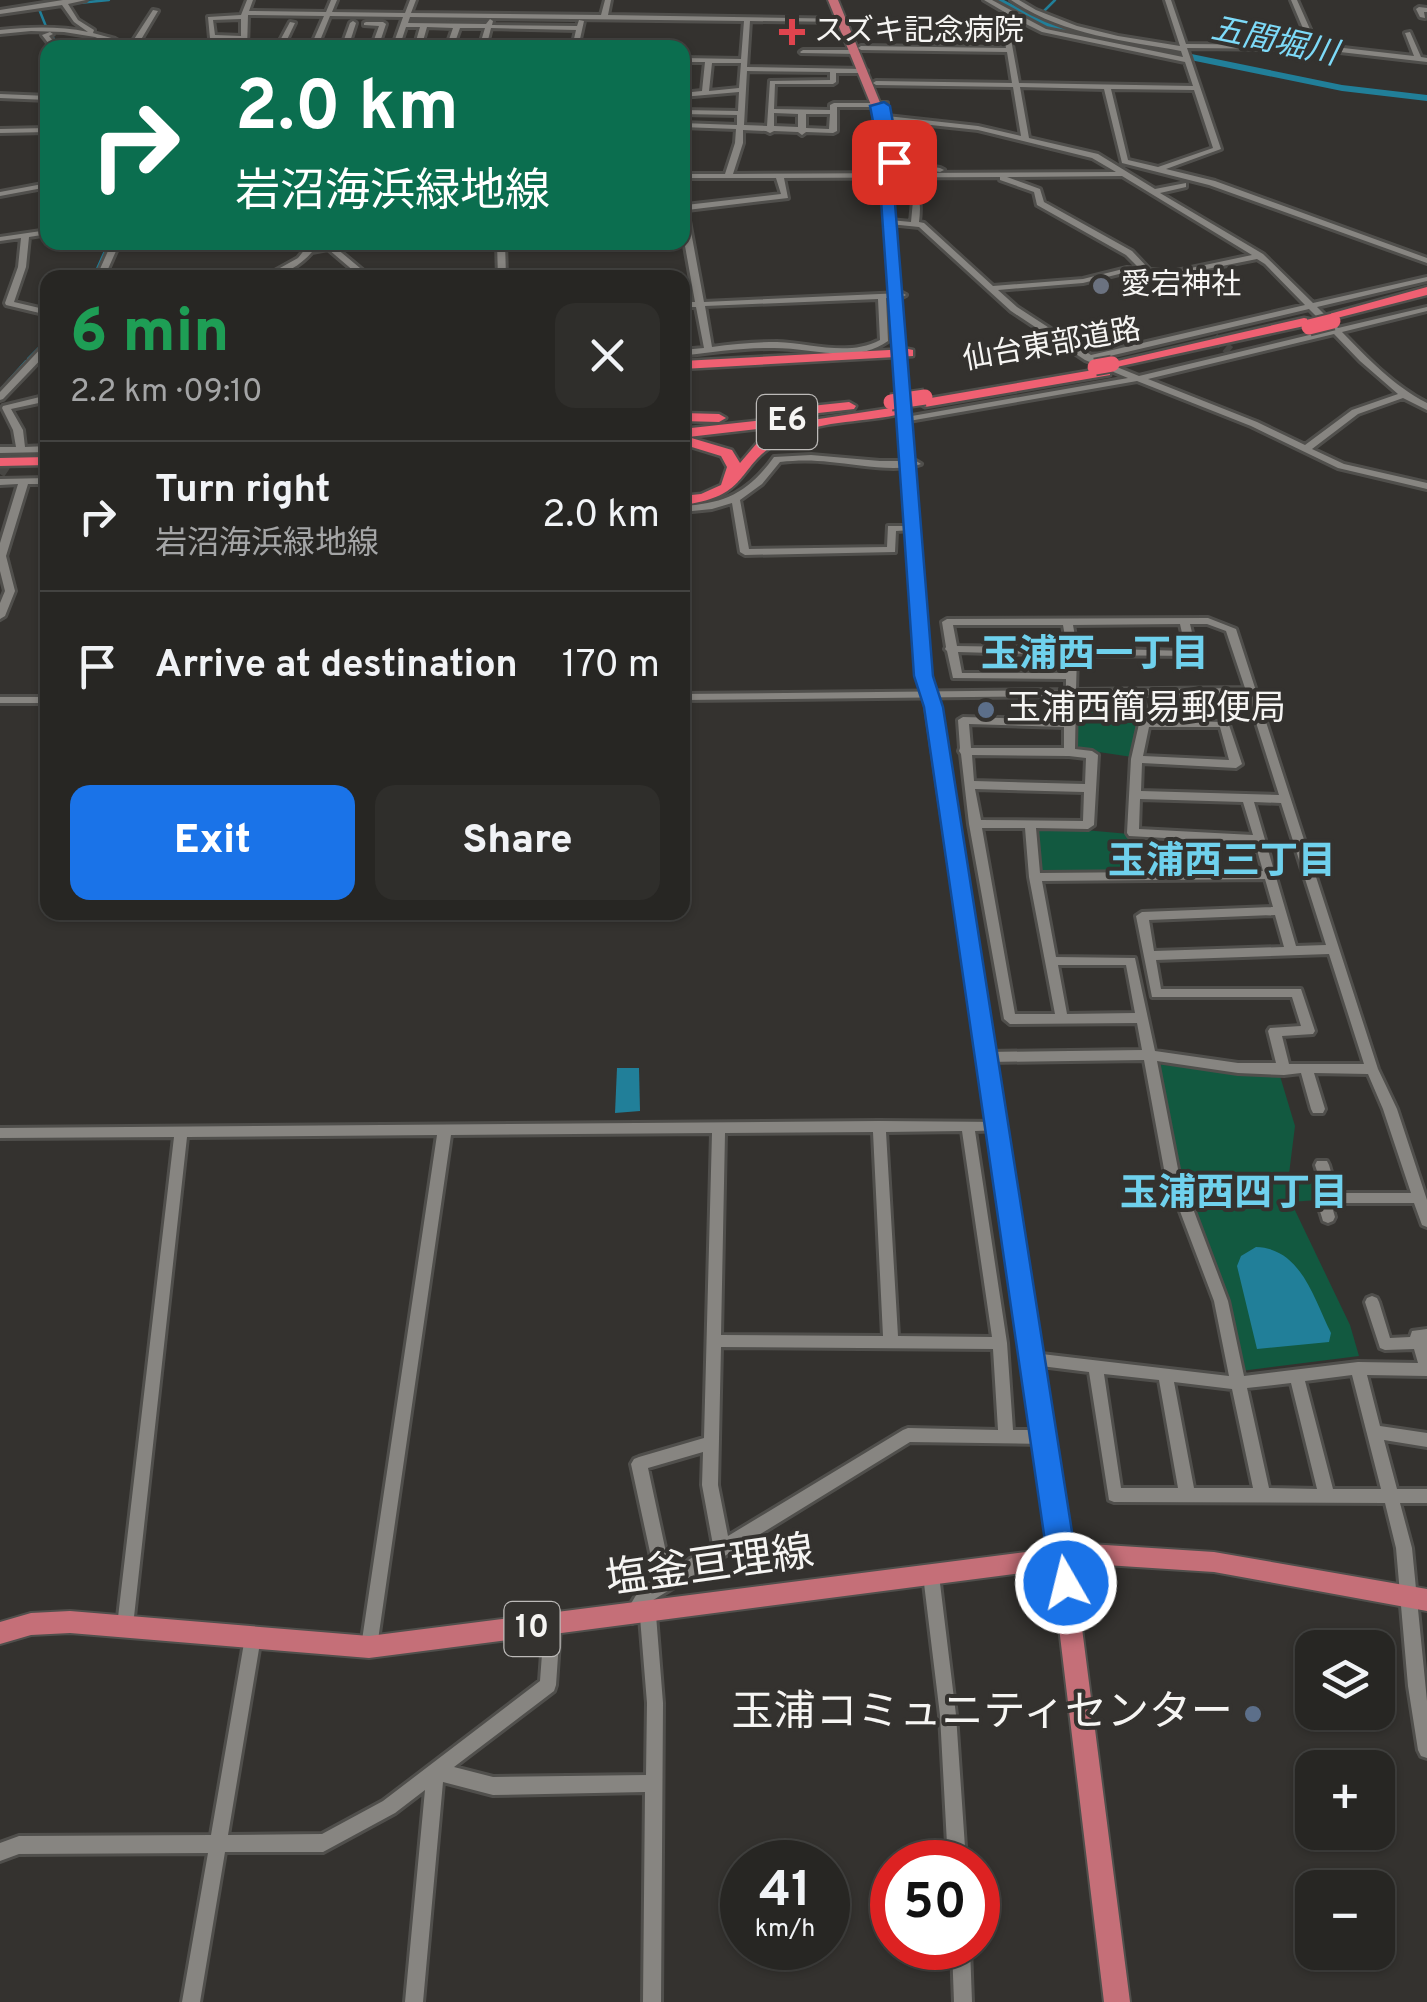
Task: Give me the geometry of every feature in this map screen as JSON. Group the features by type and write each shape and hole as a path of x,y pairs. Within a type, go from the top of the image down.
{"highway":[{"name":"仙台東部道路","path":"925,402 990,392 1309,320 1333,323 1427,294"},
{"path":"690,359 900,353"},
{"name":"仙台東部道路","path":"925,402 1104,366"},
{"path":"690,417 743,417 925,402"},
{"path":"690,497 726,490 764,446 784,433 891,407"},
{"name":"E6","path":"690,432 891,407"},
{"path":"690,436 722,449 734,467 721,487 690,496"},
{"path":"10,457 40,463"}],"main road":[{"path":"834,0 882,110"},
{"path":"842,0 846,20"},
{"path":"858,50 876,83 891,171 892,296 912,419 909,528 924,676 931,696"},
{"path":"900,353 931,696 1062,1557 1118,2002"},
{"name":"塩釜亘理線","path":"0,1633 31,1624 70,1622 369,1647 552,1627 1062,1557 1176,1557 1419,1599"}],"street":[{"path":"0,12 18,6 83,0"},
{"path":"244,40 250,0"},
{"path":"270,0 268,6 300,3 329,11 353,24 384,24 377,40"},
{"path":"398,40 413,0"},
{"path":"604,18 608,3 618,0"},
{"path":"987,0 1044,30 1185,53 1314,46 1423,60"},
{"path":"1014,0 1060,22 1185,53"},
{"path":"1025,6 1034,0"},
{"path":"1134,179 1217,152 1168,0"},
{"path":"1294,0 1314,46"},
{"path":"62,2 76,21 92,28 90,33"},
{"path":"264,22 292,23 362,3 390,7"},
{"path":"18,6 27,27"},
{"path":"135,40 155,11"},
{"path":"316,40 329,11"},
{"path":"228,40 212,37 210,18 329,11 407,16 846,20"},
{"path":"484,40 491,17"},
{"path":"577,40 582,18"},
{"path":"1017,18 1004,22 1024,138"},
{"path":"728,177 739,128 746,20"},
{"path":"1044,30 1060,22"},
{"path":"283,40 292,23"},
{"path":"347,40 353,24"},
{"path":"403,25 579,28"},
{"path":"420,40 424,26"},
{"path":"452,40 457,26"},
{"path":"0,34 27,27 48,34 51,40"},
{"path":"0,34 90,33 108,40"},
{"path":"1408,33 1423,60"},
{"path":"803,52 1008,50"},
{"path":"820,57 821,71"},
{"path":"690,60 771,69 864,71"},
{"path":"706,93 709,60"},
{"path":"770,130 771,69"},
{"path":"772,82 834,82 833,71"},
{"path":"876,83 1197,88"},
{"path":"1107,87 1125,161 1212,183 1427,261"},
{"path":"690,94 742,90"},
{"path":"0,96 40,98"},
{"path":"690,125 833,131 834,105 882,110 1085,152 1260,256 1309,320"},
{"path":"771,111 834,112"},
{"path":"690,112 740,113"},
{"path":"802,112 802,132"},
{"path":"0,132 40,130"},
{"path":"690,176 780,177 891,171 1124,174"},
{"path":"996,175 1036,191 1040,202 1129,253 1146,270"},
{"path":"690,206 785,196 780,177"},
{"path":"908,183 916,200 916,223"},
{"path":"1154,192 1182,185"},
{"path":"0,194 40,186"},
{"path":"894,222 916,223 1022,316 1104,366 1352,470 1427,486"},
{"path":"0,240 40,233"},
{"path":"25,236 22,268 5,305 40,312"},
{"path":"690,243 708,348"},
{"path":"282,270 301,260 305,250"},
{"path":"335,250 358,270"},
{"path":"994,288 1146,270 1172,274 1260,256"},
{"path":"1104,366 1211,335 1309,320 1427,279"},
{"path":"690,305 892,296 884,341 876,347 708,348 690,356"},
{"path":"912,419 1137,379 1333,323 1427,309"},
{"path":"1333,323 1404,395 1427,406"},
{"path":"2,401 40,356"},
{"path":"1306,449 1354,412 1404,395"},
{"path":"2,401 40,399"},
{"path":"2,401 18,430 10,457"},
{"path":"0,450 10,457 40,451"},
{"path":"690,508 736,500 754,489 778,459 808,457 874,467 911,464"},
{"path":"0,482 40,480"},
{"path":"0,616 10,591 1,556 24,481"},
{"path":"736,500 746,552 892,550 891,528 909,528"},
{"path":"950,649 1192,654 1184,621"},
{"path":"1072,676 957,676 946,622 1208,621 1231,629 1372,1070 1390,1110 1427,1221"},
{"path":"1068,622 1072,650 1068,752"},
{"path":"690,697 1070,696 1250,691"},
{"path":"1136,693 1144,724 1137,759 1133,833 1258,839"},
{"path":"0,700 40,700"},
{"path":"1069,724 962,720 975,824 1010,1020 1140,1018"},
{"path":"1137,759 1236,764 1224,724 1144,724"},
{"path":"964,750 1092,755 1088,826 975,824"},
{"path":"969,784 1090,788"},
{"path":"1134,795 1285,799"},
{"path":"1248,799 1292,949"},
{"path":"1030,823 1035,877 1062,1019"},
{"path":"1035,877 1269,875"},
{"path":"1280,911 1142,916 1156,994 1298,992 1309,1030 1274,1032 1284,1070"},
{"path":"1151,956 1333,948"},
{"path":"1051,962 1131,961 1146,1055 1172,1169 1221,1301 1262,1494"},
{"path":"987,1056 1146,1055 1284,1070 1372,1070"},
{"path":"1306,1070 1318,1110"},
{"path":"880,1126 890,1342"},
{"path":"968,1126 1000,1343 1006,1437"},
{"path":"0,1133 998,1126"},
{"path":"719,1127 711,1443 713,1522 722,1548"},
{"path":"369,1647 444,1128"},
{"path":"124,1626 181,1132"},
{"path":"1322,1165 1332,1198"},
{"path":"1328,1217 1323,1198 1419,1198"},
{"path":"1033,1359 1236,1383 1297,1379 1358,1368 1427,1370 1423,1339 1385,1344 1372,1302"},
{"path":"713,1340 1000,1343"},
{"path":"1096,1366 1114,1495 1427,1496"},
{"path":"1358,1368 1419,1599 1427,1750"},
{"path":"1165,1375 1187,1494"},
{"path":"1297,1379 1328,1496"},
{"path":"1374,1432 1427,1440"},
{"path":"652,2002 656,1783 640,1615 644,1598 908,1435 1044,1436"},
{"path":"665,1583 639,1464 711,1443"},
{"path":"931,1575 948,1715 956,1840"},
{"path":"0,1852 19,1845 323,1843 389,1807 548,1685 552,1627"},
{"path":"192,2002 253,1637"},
{"path":"435,1771 494,1786 656,1783"},
{"path":"414,2002 435,1771"},
{"path":"961,1970 963,2002"}],"green space":[{"path":"1129,698 1135,701 1141,722 1132,757 1072,748 1074,702"},
{"path":"1040,826 1129,834 1129,872 1043,874 1038,870 1036,829"},
{"path":"1153,1064 1280,1076 1295,1126 1289,1174 1310,1175 1317,1200 1291,1202 1350,1325 1359,1356 1241,1371 1176,1168"}],"water":[{"path":"617,1068 639,1068 640,1111 615,1113"},
{"path":"1256,1247 1284,1256 1295,1266 1312,1291 1331,1333 1329,1342 1257,1349 1237,1266 1241,1256"}],"waterway":[{"path":"68,4 109,0"},
{"name":"五間堀川","path":"997,0 1044,24 1083,35 1342,88 1427,98"},
{"path":"1042,13 1055,0"},
{"path":"47,29 39,9 53,6"},
{"name":"五間堀川","path":"1028,17 1034,15"},
{"path":"52,36 54,40"},
{"path":"97,270 105,250"},
{"path":"28,359 40,347"},
{"path":"0,390 26,361"}],"tunnel":[{"path":"1214,338 1230,351"},
{"path":"0,474 12,456"}],"place":[{"name":"スズキ記念病院","path":"792,32"},
{"name":"愛宕神社","path":"1101,286"},
{"name":"玉浦西簡易郵便局","path":"986,710"},
{"name":"玉浦コミュニティセンター","path":"1253,1714"}],"district":[{"name":"玉浦西一丁目","path":"1095,656"},
{"name":"玉浦西三丁目","path":"1222,863"},
{"name":"玉浦西四丁目","path":"1234,1195"}],"route":[{"path":"894,162 884,106 876,106 884,142 909,528 924,676 934,707 1066,1583"}]}
